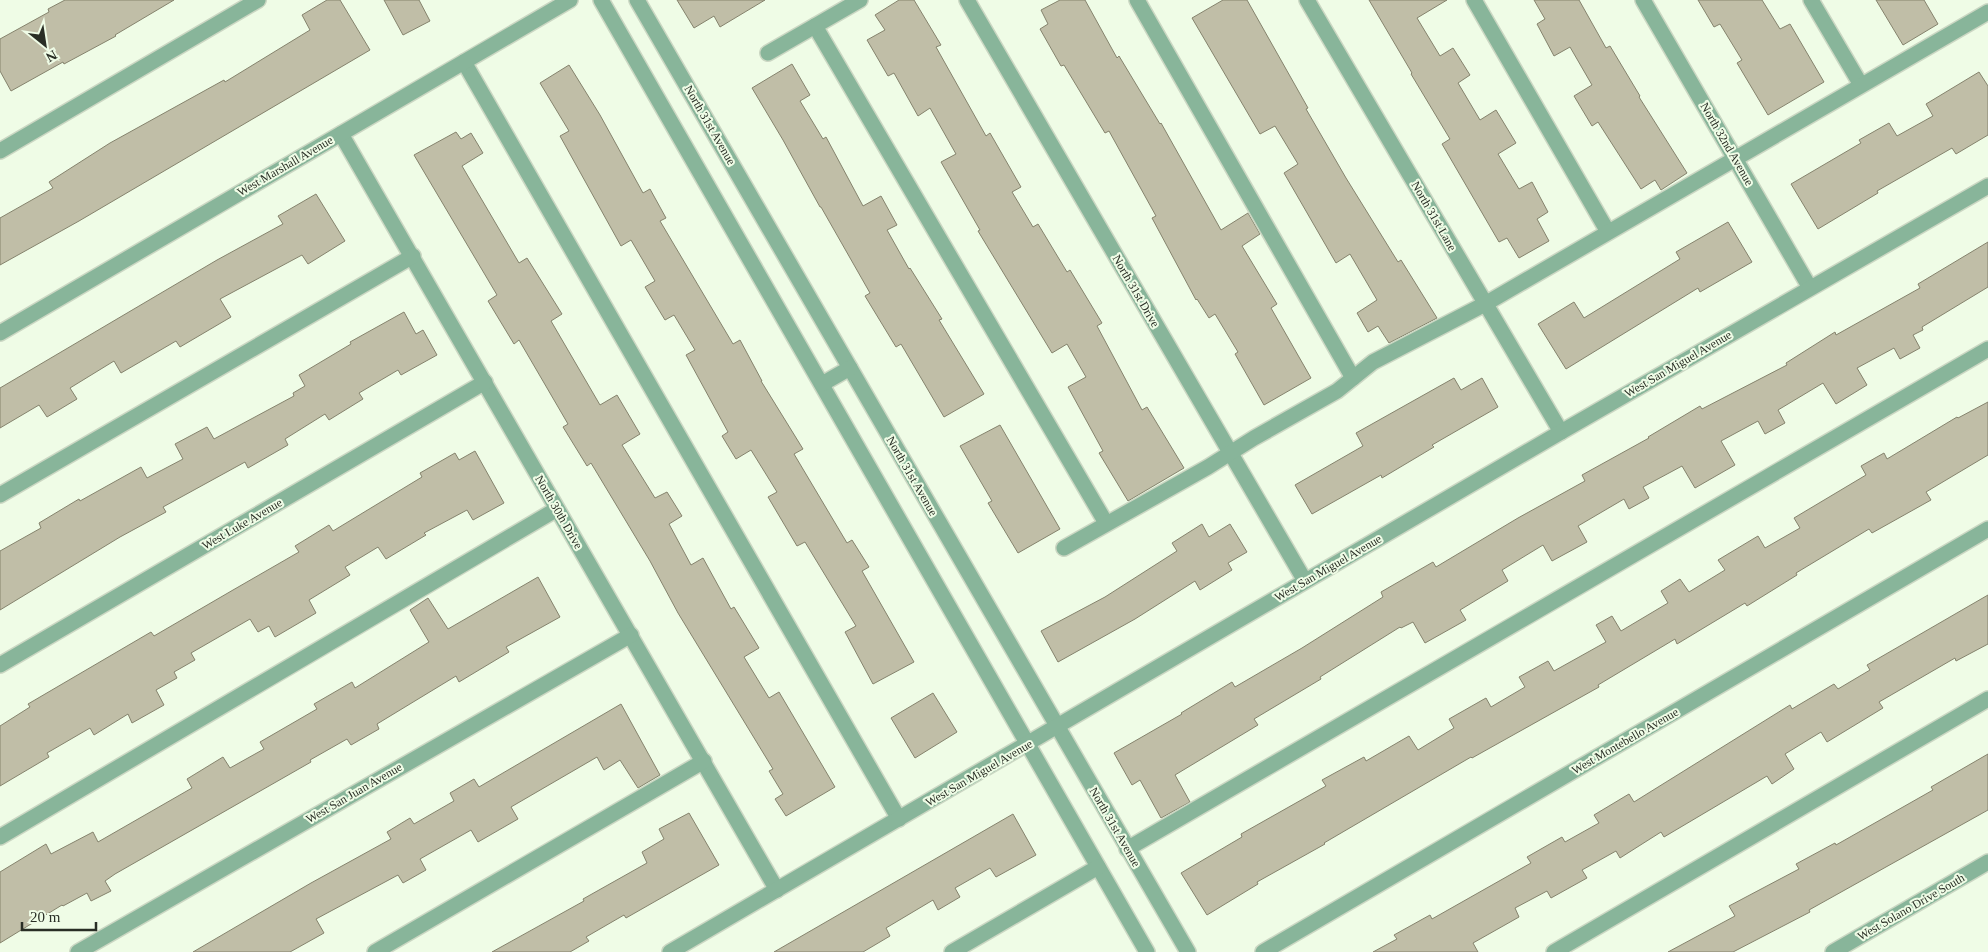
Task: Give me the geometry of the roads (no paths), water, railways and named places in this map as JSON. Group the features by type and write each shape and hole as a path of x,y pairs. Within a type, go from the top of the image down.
{"street":[{"path":"0,151 258,0"},
{"name":"West Marshall Avenue","path":"0,332 570,0"},
{"path":"601,0 1027,745 1148,952"},
{"name":"North 31st Avenue","path":"637,0 1188,952"},
{"path":"768,53 860,0"},
{"name":"North 31st Drive","path":"967,0 1305,581"},
{"path":"1137,0 1353,378"},
{"name":"North 31st Lane","path":"1307,0 1561,432"},
{"path":"1474,0 1608,232"},
{"name":"North 32nd Avenue","path":"1643,0 1810,288"},
{"path":"1811,0 1861,85"},
{"path":"1064,548 1337,391 1373,362 1485,304 1861,85 1985,10"},
{"path":"815,26 1106,523"},
{"path":"464,62 899,819"},
{"name":"North 30th Drive","path":"341,134 777,890"},
{"name":"West San Miguel Avenue","path":"670,952 1561,432 1988,186"},
{"path":"0,495 412,256"},
{"path":"1127,849 1988,349"},
{"path":"822,384 850,368"},
{"name":"West Luke Avenue","path":"0,665 485,382"},
{"path":"0,838 558,509"},
{"name":"West Montebello Avenue","path":"1263,952 1988,530"},
{"name":"West San Juan Avenue","path":"78,952 631,635"},
{"path":"1554,952 1988,699"},
{"path":"375,952 704,761"},
{"name":"West Solano Drive South","path":"1833,952 1854,947 1988,862"},
{"path":"952,952 1098,867"}]}
